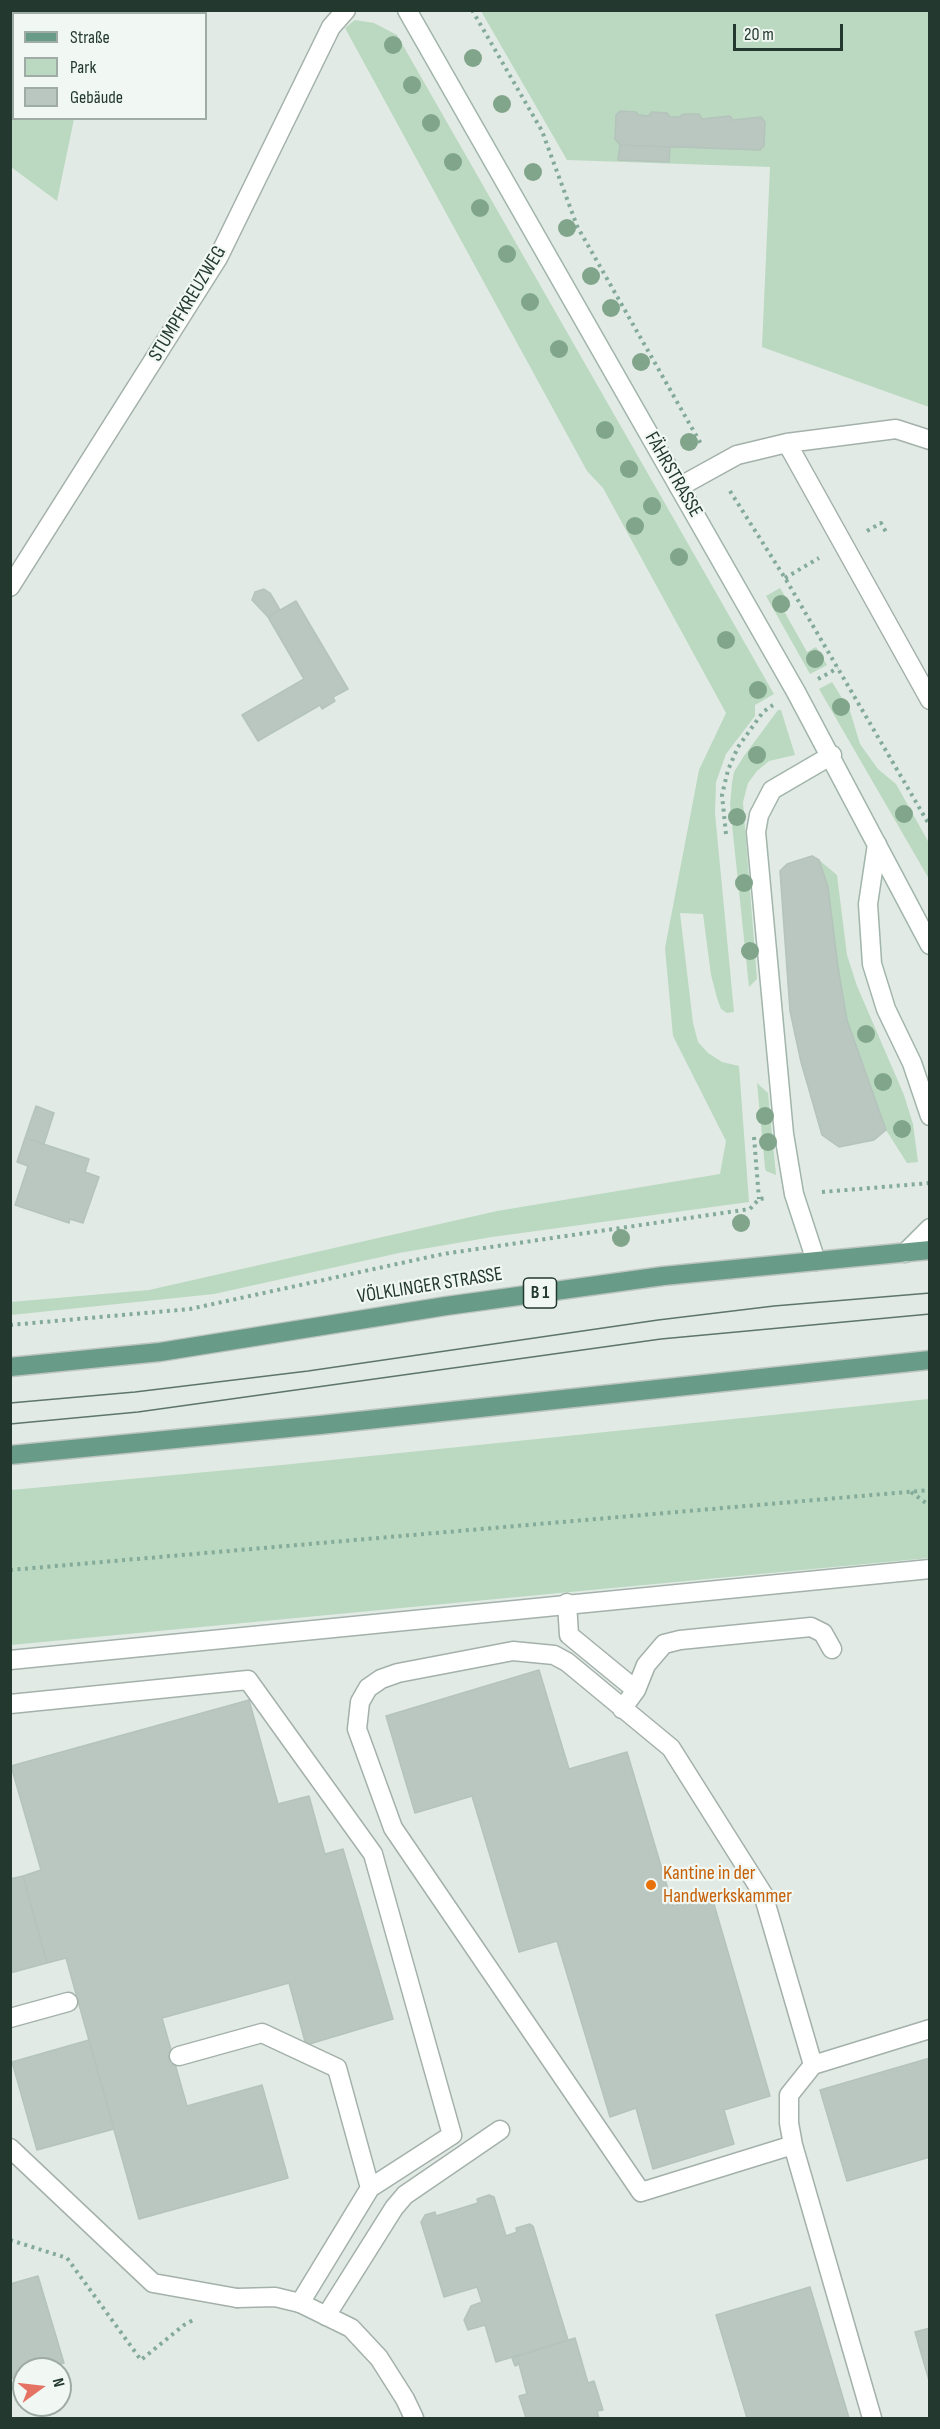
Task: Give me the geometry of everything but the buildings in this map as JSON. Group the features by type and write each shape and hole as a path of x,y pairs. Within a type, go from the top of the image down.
{"main road":[{"name":"VÖLKLINGER STRASSE","path":"10,1367 160,1352 446,1306 640,1279 930,1250"},
{"path":"10,1455 320,1425 930,1360"}],"street":[{"name":"STUMPFKREUZWEG","path":"10,587 218,258 331,27 346,10"},
{"name":"FÄHRSTRASSE","path":"407,10 832,755 930,945"},
{"path":"680,487 737,455 787,443 896,429 930,440"},
{"path":"787,443 930,700"},
{"path":"816,1261 794,1194 785,1144 756,832 759,815 772,790 832,755"},
{"path":"877,844 868,904 872,964 886,1009 912,1064 930,1116"},
{"path":"905,1253 930,1228"},
{"path":"10,1659 930,1569"},
{"path":"567,1603 569,1635 636,1690"},
{"path":"622,1709 636,1690 654,1653 664,1644 680,1640 811,1627 823,1633 832,1649"},
{"path":"794,2145 641,2192 393,1828 357,1729 360,1702 369,1688 381,1679 398,1673 513,1651 554,1655 567,1662 671,1748 763,1894 813,2064"},
{"path":"10,1704 248,1680 373,1854 452,2135 370,2188 300,2303"},
{"path":"10,2018 68,2002"},
{"path":"872,2418 794,2145 789,2123 789,2095 813,2064 930,2029"},
{"path":"179,2056 262,2033 338,2068 370,2188"},
{"path":"326,2316 394,2208 405,2195 500,2130"},
{"path":"10,2148 153,2283 237,2298 275,2297 300,2303 351,2328 379,2358 414,2418"}],"path":[{"name":"FÄHRSTRASSE","path":"472,10 542,131 577,226 695,434"},
{"path":"733,496 785,578 930,826"},
{"path":"785,578 802,568"},
{"path":"814,681 838,668"},
{"path":"818,1192 930,1183"},
{"name":"VÖLKLINGER STRASSE","path":"10,1325 190,1309 443,1254 750,1209 759,1199"},
{"path":"10,1570 930,1490"},
{"path":"910,1492 930,1506"},
{"path":"10,2240 67,2258 141,2360 184,2325"}],"green space":[{"path":"11,10 97,11 12,12 12,120 74,120 57,201 11,167"},
{"path":"481,11 929,11 929,407 762,347 770,167 567,160"},
{"path":"355,20 374,23 397,35 774,694 755,705 755,716 726,754 716,782 715,813 734,1012 727,1013 721,1009 717,998 711,975 703,914 680,913 693,1023 698,1042 708,1053 722,1062 739,1066 749,1202 492,1237 399,1253 214,1294 11,1315 11,1302 149,1290 497,1211 720,1174 726,1141 673,1036 665,948 699,770 726,713 603,488 587,471 345,28"},
{"path":"780,588 791,606 784,611 807,652 816,647 827,665 810,674 766,596"},
{"path":"832,682 850,711 860,744 878,769 896,784 929,843 929,879 819,689"},
{"path":"778,710 781,710 795,755 769,761 757,771 748,783 743,802 757,979 749,987 730,805 732,783 734,772 744,756"},
{"path":"819,860 837,875 847,955 857,986 904,1095 913,1124 918,1162 907,1163 886,1130 847,1020 828,887"},
{"path":"757,1083 768,1093 776,1175 766,1171 765,1168"},
{"path":"929,1399 929,1558 11,1645 11,1490 282,1465"}],"tram line":[{"path":"10,1403 135,1392 308,1371 658,1320 774,1306 930,1293"},
{"path":"10,1424 138,1412 661,1339 930,1314"}],"place":[{"name":"Kantine in der Handwerkskammer","path":"651,1885"}]}
